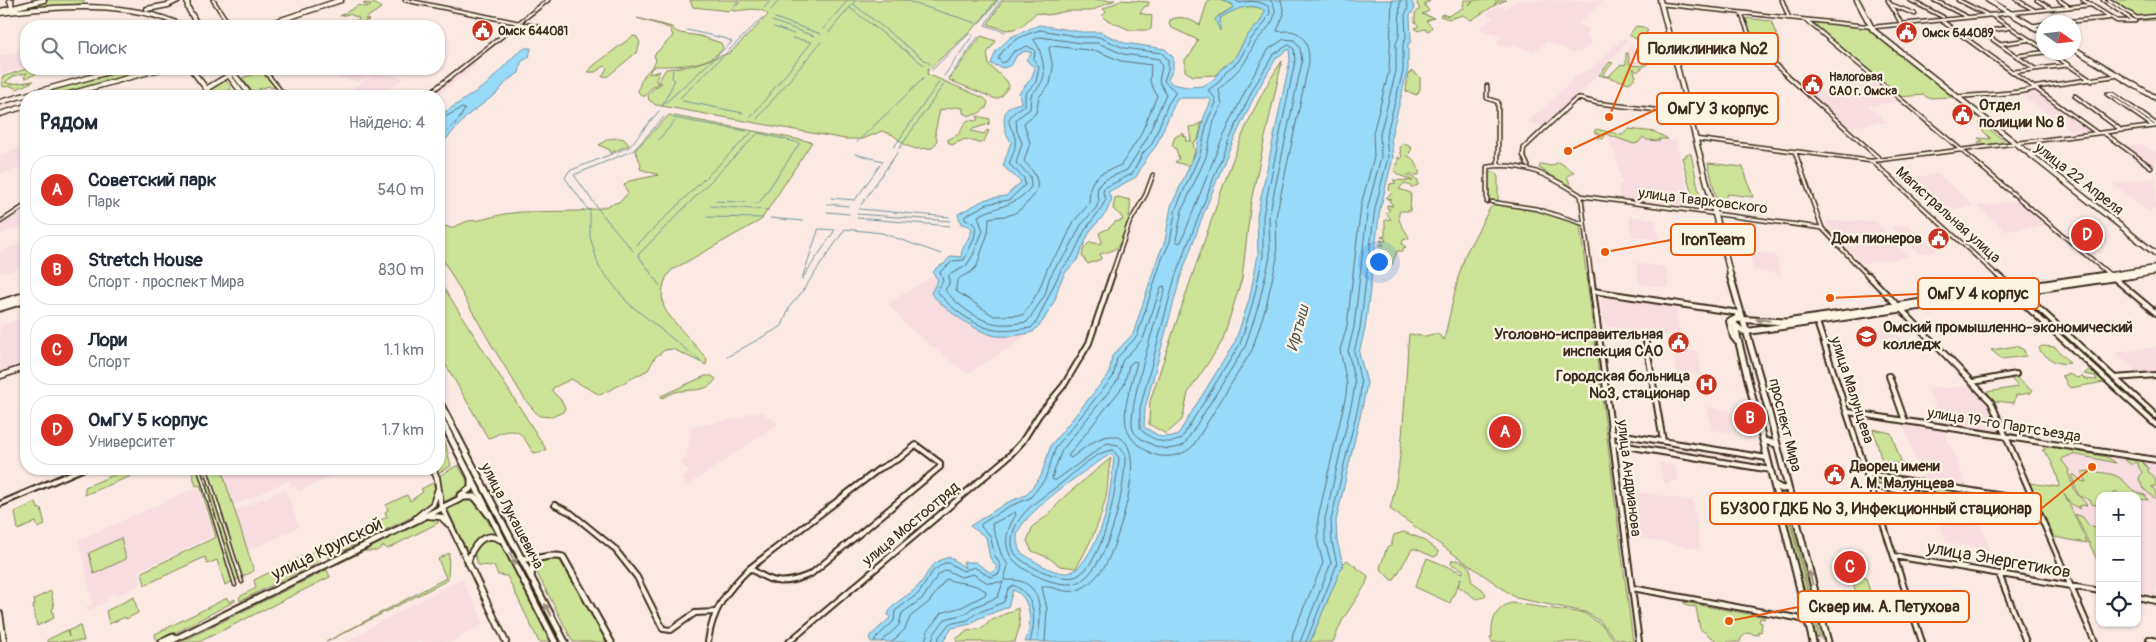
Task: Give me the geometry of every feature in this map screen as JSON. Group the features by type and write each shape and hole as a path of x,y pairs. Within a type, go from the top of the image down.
{"main road":[{"path":"0,12 44,0"},
{"path":"141,10 163,6 178,0"},
{"path":"186,0 194,20"},
{"path":"281,20 341,0"},
{"name":"улица 22 Апреля","path":"1857,0 1870,27 2156,254"},
{"path":"1990,0 2036,28"},
{"path":"90,2 97,5"},
{"name":"проспект Мира","path":"1661,2 1714,214 1777,444 1828,642"},
{"path":"12,9 97,5 141,10 170,17 174,20"},
{"path":"2081,54 2156,100"},
{"path":"2081,54 2156,100"},
{"path":"44,90 98,75"},
{"path":"84,90 139,75"},
{"path":"196,75 206,89 227,75"},
{"path":"233,75 241,90"},
{"path":"233,75 245,90"},
{"path":"0,102 20,96"},
{"path":"0,114 20,108"},
{"path":"2011,289 2020,291 2156,268"},
{"path":"1815,319 1784,322 1741,314 1734,321 1740,330 1746,331 2011,289 2156,272"},
{"path":"0,304 20,297"},
{"path":"0,308 20,302"},
{"name":"проспект Мира","path":"1734,321 1813,642"},
{"path":"1738,337 1740,334 1744,334 1749,339"},
{"name":"улица Лукашевича","path":"445,413 565,642"},
{"name":"улица Лукашевича","path":"445,427 555,642"},
{"path":"1764,441 1777,444"},
{"name":"улица Крупской","path":"169,642 442,506 469,490 471,478"},
{"path":"1775,485 1788,488"},
{"name":"улица Крупской","path":"442,506 464,497 472,496 477,498 490,516"},
{"name":"улица Крупской","path":"162,642 419,518"},
{"path":"520,558 538,560 554,555 563,557 611,642"},
{"path":"531,578 532,568 538,560"}],"street":[{"path":"10,0 12,9"},
{"path":"213,0 226,20"},
{"path":"405,0 540,27"},
{"path":"434,90 548,0"},
{"path":"1782,0 1789,18"},
{"path":"1888,0 1902,25"},
{"path":"1910,0 1943,17"},
{"path":"1934,0 1968,18"},
{"path":"1958,0 1989,15 2036,45"},
{"path":"2017,0 2034,10"},
{"path":"2037,0 2050,9"},
{"path":"2059,0 2070,7"},
{"path":"2083,0 2110,18 2120,22 2134,21 2103,0"},
{"path":"2109,0 2137,18 2156,16"},
{"path":"1661,2 1870,27 2090,5"},
{"path":"1891,5 1914,14"},
{"name":"Магистральная улица","path":"1741,13 1753,45 1881,160"},
{"path":"2081,20 2110,18"},
{"path":"1806,20 2156,313"},
{"path":"1941,21 2097,133"},
{"path":"2032,26 2036,25"},
{"path":"1972,33 2009,28"},
{"path":"1982,32 2035,69"},
{"path":"2000,44 2028,40"},
{"path":"2017,56 2036,53"},
{"path":"2061,60 2092,81"},
{"path":"2012,72 2069,65"},
{"path":"268,75 280,90"},
{"path":"1957,97 2006,92 2019,93 2032,91 2034,88 2092,81 2115,76"},
{"path":"1487,86 1487,98 1498,102 1498,163 1501,165"},
{"path":"2107,94 2113,94 2155,126 2107,94"},
{"path":"2075,96 2122,130"},
{"path":"1529,167 1523,155 1524,148 1577,98 1597,103 1690,114"},
{"path":"1696,139 1871,161 2155,126"},
{"path":"2103,133 2151,167"},
{"path":"1795,152 1822,228 1991,402 2095,642"},
{"name":"Магистральная улица","path":"1871,161 2156,425"},
{"path":"1487,202 1487,167 1501,165 1529,167 1545,174 1581,196"},
{"name":"улица Мостоотряд","path":"789,642 1009,456 1022,442 1039,415 1064,385 1089,343 1129,224 1148,191 1153,175"},
{"name":"улица Тварковского","path":"1581,196 1822,228"},
{"name":"улица Андрианова","path":"1581,196 1639,642"},
{"path":"1492,202 1537,209 1584,224"},
{"path":"0,222 20,209"},
{"path":"1593,291 1741,314"},
{"path":"2020,291 2156,416"},
{"name":"проспект Мира","path":"1730,311 1734,321 1729,321 1733,337 1740,345"},
{"name":"улица Малунцева","path":"1815,319 1819,324 1922,642"},
{"path":"1646,343 1662,441"},
{"path":"0,376 20,369"},
{"path":"1973,382 2016,374"},
{"path":"2114,378 2156,375"},
{"path":"1889,376 1905,421"},
{"name":"улица 19-го Партсъезда","path":"1848,412 2156,460"},
{"path":"1612,432 1768,458"},
{"path":"1614,444 1771,470"},
{"path":"708,642 715,612 725,592 750,568 879,469 900,458 913,446 920,447 940,463 940,467 811,574 791,583 780,584 770,581 750,568"},
{"path":"1868,474 2034,501"},
{"path":"0,504 68,475"},
{"path":"201,475 235,585"},
{"path":"208,475 242,582"},
{"path":"435,475 442,506 506,642"},
{"path":"1872,486 2039,513"},
{"path":"419,518 433,504 438,487"},
{"path":"555,505 571,513 617,551 640,583 663,629 670,630 700,610 715,612"},
{"path":"419,518 438,516 451,527"},
{"path":"468,564 473,548 481,540 496,537 505,545"},
{"name":"улица Энергетиков","path":"1894,556 2096,590"},
{"path":"1999,574 2026,642"},
{"path":"1632,588 1797,618 1808,622"},
{"path":"2141,598 2156,601"},
{"path":"0,614 4,642"},
{"path":"2149,640 2156,641"}],"shaded area":[{"path":"1517,0 1603,1 1577,24 1588,29 1589,32 1585,37 1593,42 1581,52 1577,51 1574,53 1547,41 1534,52 1515,45 1508,48 1497,44 1501,37 1479,28 1494,18 1485,14 1498,6 1506,8"},
{"path":"1623,38 1627,39 1623,47 1545,129 1527,121 1548,105 1575,77 1592,68"},
{"path":"1631,46 1654,57 1639,66 1630,65 1627,49"},
{"path":"20,51 20,69 1,74 0,56"},
{"path":"471,62 478,63 445,90 435,90"},
{"path":"1864,74 1898,102 1868,106 1886,122 1847,127 1809,93 1847,88 1835,77"},
{"path":"328,75 369,75 359,82"},
{"path":"372,75 390,75 404,78 387,90 351,90"},
{"path":"2037,91 2093,131 2074,133 2022,95"},
{"path":"1608,133 1676,141 1692,207 1620,198 1618,185 1622,184 1615,151 1612,151"},
{"path":"2141,144 2156,152 2156,166 2152,166 2123,146"},
{"path":"20,149 20,168 0,174 0,154"},
{"path":"1938,174 1974,206 1936,211 1900,179"},
{"path":"2153,178 2156,181 2156,209 2148,211 2113,184"},
{"path":"2017,201 2047,226 2006,231 1977,206"},
{"path":"20,212 20,228 0,234 0,225"},
{"path":"1629,216 1655,220 1659,240 1632,236"},
{"path":"1827,221 1875,221 1909,256 1864,264 1830,230"},
{"path":"1909,225 1937,251 1918,254 1891,227"},
{"path":"20,244 20,268 0,274 0,251"},
{"path":"1749,252 1775,255 1781,274 1754,270"},
{"path":"1636,263 1665,267 1669,288 1640,284"},
{"path":"934,275 939,280 943,305 967,322 987,333 997,336 1028,333 1017,343 967,374 901,321 902,319 888,304"},
{"path":"1601,294 1675,305 1681,337 1605,326"},
{"path":"20,318 20,365 0,372 0,326"},
{"path":"1890,327 1911,349 1892,352 1871,330"},
{"path":"2156,347 2156,372 2140,375 2116,353"},
{"path":"1682,350 1697,352 1702,376 1676,372 1674,357"},
{"path":"1975,386 1986,398 2002,434 1943,426 1928,389 1934,390 1933,387"},
{"path":"1707,407 1729,410 1731,433 1712,430"},
{"path":"762,412 778,424 688,485 681,479 690,472 680,462 686,459 691,427 744,418 745,414"},
{"path":"1903,424 1944,430 1966,485 1923,478"},
{"path":"2044,447 2156,464 2156,596 2141,593 2141,492 2096,492 2096,559"},
{"path":"1660,463 1675,466 1678,481 1670,480 1670,484 1663,482"},
{"path":"224,475 327,475 328,478 298,491 296,486 292,488 289,480 224,510 215,479"},
{"path":"198,487 213,536 138,571 141,584 115,597 114,594 107,597 108,601 87,611 86,607 93,604 79,540"},
{"path":"285,489 299,527 239,555 226,515"},
{"path":"1626,490 1693,501 1700,549 1640,538 1632,532"},
{"path":"1932,501 1974,508 1990,550 1947,543"},
{"path":"462,580 484,623 451,642 346,642 365,632 365,630"}],"green space":[{"path":"48,0 85,1 80,4 19,10 19,7"},
{"path":"690,0 739,0 730,11 693,7"},
{"path":"741,0 998,0 974,28 928,70 927,74 984,98 988,102 986,108 978,114 972,115 963,113 963,108 955,107 940,110 935,132 937,140 935,145 932,148 916,149 905,145 893,135 882,131 863,139 845,139 656,105 649,100 648,95 662,83 658,81 666,69 690,66 730,53 768,15 756,9 733,11"},
{"path":"1003,0 1115,0 1091,11 1067,11 1048,15 1036,13 1022,26 1006,30 988,24"},
{"path":"1122,0 1149,2 1148,6 1145,6 1140,13 1152,16 1151,29 1130,30 1102,16 1106,12 1103,9"},
{"path":"1208,0 1220,0 1234,7 1218,16 1220,25 1220,18 1242,8 1254,7 1266,11 1260,22 1247,36 1234,59 1222,68 1217,75 1193,76 1185,71 1185,59 1191,54 1198,40 1169,25 1170,20 1174,18 1185,18 1200,25"},
{"path":"1418,0 1430,1 1424,4 1429,11 1422,14 1434,18 1426,21 1432,27 1429,31 1424,29 1418,31 1415,28 1419,26 1415,22 1415,13 1420,9 1417,4"},
{"path":"1464,0 1473,0 1468,6 1474,0 1506,0 1499,3 1496,2 1494,4 1497,4 1471,20 1463,15 1449,19 1440,16 1442,14 1448,16 1463,8"},
{"path":"2105,0 2156,0 2156,20 2137,21"},
{"path":"363,4 376,4 381,8 365,19 369,20 359,20 359,18 349,14 340,16 359,5 363,7 371,6"},
{"path":"637,18 672,27 680,33 700,36 721,43 723,48 710,59 701,62 655,66 649,74 660,71 656,82 660,83 651,88 645,96 642,96 638,92 643,77 656,61 654,55 673,36 670,28"},
{"path":"1745,18 1771,21 1778,39 1753,42"},
{"path":"1808,21 1862,26 1868,29 1953,97 1928,98 1924,95 1900,97 1814,23"},
{"path":"1636,26 1643,27 1648,31 1646,33 1647,37 1658,39 1659,43 1642,42 1629,35"},
{"path":"633,36 637,37 640,43 637,52 608,76 602,77 607,68 605,66 595,72 588,72 593,66"},
{"path":"981,36 996,41 987,53 989,65 1007,81 1009,86 1002,96 996,99 949,80"},
{"path":"1626,53 1628,53 1630,65 1641,66 1651,61 1637,72 1633,68 1636,77 1629,83 1599,75 1610,62 1613,63 1603,74 1604,76 1609,76 1620,65 1626,64"},
{"path":"1282,61 1251,201 1242,278 1222,342 1188,393 1182,420 1166,434 1149,424 1150,401 1238,147 1257,103"},
{"path":"20,71 20,75 5,82 11,84 34,81 17,89 11,86 3,87 2,77"},
{"path":"1412,71 1420,77 1420,89 1417,95 1406,91 1408,74"},
{"path":"130,75 79,90 51,90 89,79 99,79 101,76"},
{"path":"251,75 267,75 276,87 271,88 269,86 260,90 251,90 242,78"},
{"path":"224,79 231,86 231,90 210,89"},
{"path":"669,115 812,142 761,220 672,270 666,277 662,292 664,307 707,359 706,365 673,349 665,350 655,357 648,370 600,395 571,379 553,388 552,391 561,400 565,408 563,412 552,417 539,416 526,401 445,264 445,226 451,228 468,221 521,212 579,211 601,208 621,201 628,193 624,185 629,181 659,175 640,169 641,164 635,150"},
{"path":"977,116 990,119 989,124 971,131 984,134 987,130 989,131 984,141 980,143 965,139 952,145 948,142 948,139 960,133 968,120 976,121 978,119"},
{"path":"1202,122 1198,140 1193,143 1195,152 1189,166 1175,162 1179,159 1176,149 1172,145 1175,137 1183,133 1185,135 1182,136 1187,137 1185,141 1191,141 1189,127"},
{"path":"1979,123 1983,124 2007,143 1979,144 1978,142 1983,141 1978,138 1991,139 1980,128 1986,128"},
{"path":"1596,129 1622,135 1629,129 1655,132 1668,139 1659,139 1660,141 1647,140 1643,137 1638,143 1634,144 1606,134 1603,139 1598,138 1601,135 1594,132"},
{"path":"608,139 624,139 629,145 610,153 610,150 599,145"},
{"path":"1403,143 1412,148 1408,156 1419,169 1419,175 1407,175 1418,180 1418,185 1412,187 1404,183 1399,189 1411,193 1410,211 1400,211 1399,215 1400,222 1409,238 1403,240 1402,244 1406,247 1403,248 1403,251 1397,251 1392,265 1380,261 1381,256 1379,253 1385,251 1378,246 1380,244 1384,246 1380,240 1386,241 1385,238 1381,237 1385,236 1385,220 1391,219 1386,213 1390,209 1387,208 1387,205 1393,206 1388,199 1392,199 1386,198 1392,193 1389,190 1390,184 1396,183 1393,180 1413,181 1394,171 1398,164 1398,157 1402,158 1400,148"},
{"path":"1686,154 1691,154 1701,202 1694,203 1682,157 1686,157"},
{"path":"1559,162 1574,172 1567,176 1575,190 1539,168 1541,164 1551,166"},
{"path":"1708,163 1743,167 1753,197 1728,194 1718,206"},
{"path":"1494,171 1498,177 1498,202 1488,200 1488,174"},
{"path":"1115,198 1130,200 1129,217 1123,237 1116,248 1100,254 1101,259 1088,264 1082,256 1084,248 1090,242 1100,244 1102,241 1099,233 1109,228 1115,222 1123,220 1113,209"},
{"path":"1497,203 1536,209 1580,225 1633,642 1615,638 1600,621 1585,612 1516,598 1390,509 1399,466 1409,334 1424,336 1436,334 1444,340 1458,278 1466,253 1490,208"},
{"path":"445,289 546,449 545,451 534,453 522,436 515,431 488,438 445,363"},
{"path":"2016,346 2024,350 2026,356 2002,359 1991,350"},
{"path":"2042,346 2055,347 2070,363 2065,364 2050,359 2039,351 2039,348"},
{"path":"2090,369 2104,382 2070,388 2061,376 2069,374 2077,378 2082,376 2085,379 2097,380 2095,376 2084,374"},
{"path":"705,376 712,376 716,379 705,388 672,393 662,398 661,396"},
{"path":"2014,376 2032,391 2031,393 2016,395 2014,403 1995,401 1987,392 2018,387 2010,377"},
{"path":"1873,429 1891,433 1902,464 1884,461 1881,458"},
{"path":"445,443 446,445 451,466 445,469"},
{"path":"2044,445 2107,457 2116,463 2073,454 2061,459 2069,470 2068,473 2076,493 2087,505 2078,506 2080,509 2071,504 2064,493 2087,543 2054,537 2029,483 2059,487 2052,463 2042,450 2045,450"},
{"path":"1111,458 1107,493 1102,512 1076,568 1060,566 1049,558 1032,551 1027,541 1033,526 1047,516 1066,495"},
{"path":"2124,459 2141,461 2148,468 2148,472 2156,481 2156,486 2152,486 2156,493 2156,500 2143,488 2139,479 2142,472 2138,463 2135,462 2132,465"},
{"path":"458,465 469,484 469,488 444,502 439,476 445,475 445,473"},
{"path":"2089,471 2116,476 2138,492 2096,492 2096,505 2092,504 2090,500 2079,496 2071,475 2075,475 2081,481 2086,482 2081,472"},
{"path":"114,475 131,475 85,495 85,487"},
{"path":"193,475 223,475 254,571 225,585 217,560 207,564 205,557 145,585 142,572 216,537 200,485 196,486"},
{"path":"1875,477 2031,502 2035,511 1878,486"},
{"path":"433,483 434,495 424,511 330,557 326,556 323,547 387,517 385,512 388,510 386,505 407,495 410,501 423,492 421,489"},
{"path":"1779,489 1782,490 1819,638 1816,637"},
{"path":"1787,489 1824,641 1821,639 1783,490"},
{"path":"2141,493 2145,495 2148,500 2141,499"},
{"path":"465,498 473,498 476,501 495,534 479,539 468,553 447,508"},
{"path":"36,502 38,509 41,508 45,525 38,528 36,522 18,530 15,512"},
{"path":"2075,514 2083,517 2089,526 2096,527 2096,558"},
{"path":"428,518 437,518 438,523 387,549 384,546 376,551 364,551 338,564 338,562"},
{"path":"1404,532 1422,539 1438,551 1438,555 1434,557 1412,549 1394,580 1391,580 1380,568 1387,547 1391,546 1394,535"},
{"path":"121,538 126,559 94,574 89,553"},
{"path":"494,539 501,544 549,642 539,642 507,576 498,575 494,566 478,565 474,552 484,541"},
{"path":"316,550 321,558 317,563 240,601 239,597 256,588 254,580"},
{"path":"449,553 448,580 326,642 446,578 438,559"},
{"path":"549,558 558,558 561,562 607,642 573,642 536,571 540,562"},
{"path":"1427,558 1463,573 1463,570 1451,564 1452,560 1463,563 1470,569 1471,581 1486,594 1484,597 1476,599 1458,586 1461,578 1450,603 1415,587"},
{"path":"1347,560 1368,576 1366,584 1343,619 1333,642 1310,642 1343,564"},
{"path":"327,570 330,577 199,642 181,642"},
{"path":"1855,575 1866,578 1873,603 1862,601 1855,592 1852,577"},
{"path":"51,591 54,618 37,626 33,605 35,604 34,599"},
{"path":"134,597 138,613 109,624 106,611"},
{"path":"227,598 229,602 235,599 235,601 162,640 156,639 155,634"},
{"path":"1683,602 1765,617 1764,619 1760,618 1759,622 1762,623 1761,632 1758,631 1758,635 1747,633 1741,638 1740,642 1718,642 1700,629 1696,607 1687,606"},
{"path":"1511,603 1584,613 1602,625 1616,642 1492,642 1490,638 1492,637 1492,626 1495,616 1501,608"},
{"path":"1018,608 1020,625 1015,642 957,642 956,639 967,631 983,628 990,621"},
{"path":"80,625 84,641 47,642 47,640 67,630 69,637 68,631"}],"water":[{"name":"Иртыш","path":"1220,0 1411,0 1415,9 1410,15 1411,42 1408,44 1408,69 1391,137 1393,158 1380,209 1365,329 1359,353 1367,383 1336,521 1337,541 1343,564 1310,642 1025,642 1029,628 1029,613 1024,599 1013,590 1008,607 977,619 971,624 952,628 943,642 871,642 869,637 890,618 888,614 893,606 911,593 932,566 942,559 950,557 965,568 963,562 975,562 991,573 997,567 990,558 986,537 970,526 1006,503 1026,495 1041,476 1051,445 1109,374 1112,356 1133,334 1165,241 1171,206 1196,152 1204,117 1211,101 1209,98 1177,98 1156,146 1136,177 1108,192 1112,199 1106,213 1090,231 1077,260 1065,273 1055,300 1043,321 1033,332 1015,336 997,336 981,331 961,319 943,306 931,293 938,280 933,273 936,268 944,264 951,256 961,257 962,249 971,233 972,229 969,226 961,224 958,214 986,199 1006,196 1021,182 1003,166 1011,142 1005,130 1004,120 1009,107 1021,103 1019,93 1031,79 1035,68 1026,60 1032,53 1025,51 1016,56 1012,65 1003,68 991,64 996,51 1011,37 1039,25 1082,32 1100,32 1125,43 1165,49 1173,57 1173,70 1168,79 1172,84 1187,87 1203,86 1214,79 1222,68 1234,59 1247,36 1260,22 1265,11 1260,8 1248,7 1231,12 1220,18 1220,31 1215,19 1234,7 1232,4","holes":["1289,49 1290,60 1257,216 1258,255 1249,300 1235,342 1177,436 1161,437 1144,427 1145,408 1180,279 1229,150 1257,91 1277,57","1111,454 1114,458 1110,492 1104,519 1092,548 1079,566 1073,571 1066,573 1054,571 1020,552 1017,536 1025,521 1061,489"]},
{"path":"525,48 531,48 529,57 521,62 519,73 508,80 497,93 468,115 445,140 445,112 486,85 515,55"}],"waterway":[{"path":"764,8 771,0"},
{"path":"771,10 779,0"},
{"path":"823,29 848,0"},
{"path":"829,32 856,0"},
{"path":"904,0 976,23"},
{"path":"980,22 996,0"},
{"path":"1001,0 985,25 1005,32"},
{"path":"853,4 930,64"},
{"path":"850,8 924,65"},
{"path":"679,99 763,17"},
{"path":"775,18 821,34"},
{"path":"772,21 814,36"},
{"path":"774,27 794,34"},
{"path":"673,69 672,78 675,80 662,106 732,42 727,39 687,30"},
{"path":"932,70 970,33"},
{"path":"944,76 973,35"},
{"path":"949,78 978,37"},
{"path":"751,117 812,42 792,38"},
{"path":"757,119 821,42"},
{"path":"857,142 924,78"},
{"path":"894,147 939,82"},
{"path":"899,149 944,84"},
{"path":"683,101 743,113"},
{"path":"659,111 629,147 569,171 565,178 590,212 590,237 599,267 628,303 704,364"},
{"path":"633,251 602,214 574,175 634,150 664,117"},
{"path":"673,118 746,131"},
{"path":"658,140 675,121"},
{"path":"637,245 752,132"},
{"path":"660,286 638,255 758,133 800,143 759,203 715,201"},
{"path":"861,205 897,153"},
{"path":"831,198 855,200 883,161 855,154"},
{"path":"827,204 848,206"},
{"path":"711,206 768,210"},
{"path":"859,209 949,217"},
{"path":"827,212 849,214"},
{"path":"857,214 950,221"},
{"path":"707,217 763,218"},
{"path":"770,218 803,221"},
{"path":"857,218 950,226"},
{"path":"819,229 835,230 802,279 819,229"},
{"path":"727,357 782,326 790,306 799,296 845,229 882,233 941,254"}],"place":[{"name":"Омск 644081","path":"482,31"},
{"name":"Омск 644089","path":"1906,33"},
{"name":"Налоговая САО г. Омска","path":"1813,84"},
{"name":"Отдел полиции № 8","path":"1963,114"},
{"name":"Поликлиника №2","path":"1609,117"},
{"name":"ОмГУ 3 корпус","path":"1568,151"},
{"name":"ОмГУ 5 корпус","path":"2087,235"},
{"name":"Дом пионеров","path":"1938,238"},
{"name":"IronTeam","path":"1605,252"},
{"name":"ОмГУ 4 корпус","path":"1830,298"},
{"name":"Омский промышленно-экономический колледж","path":"1867,336"},
{"name":"Уголовно-исправительная инспекция САО","path":"1679,343"},
{"name":"Городская больница №3, стационар","path":"1706,385"},
{"name":"Stretch House","path":"1750,418"},
{"name":"Советский парк","path":"1505,432"},
{"name":"БУЗОО ГДКБ № 3, Инфекционный стационар","path":"2092,467"},
{"name":"Дворец имени А. М. Малунцева","path":"1834,475"},
{"name":"Лори","path":"1850,567"},
{"name":"Сквер им. А. Петухова","path":"1729,621"}]}
